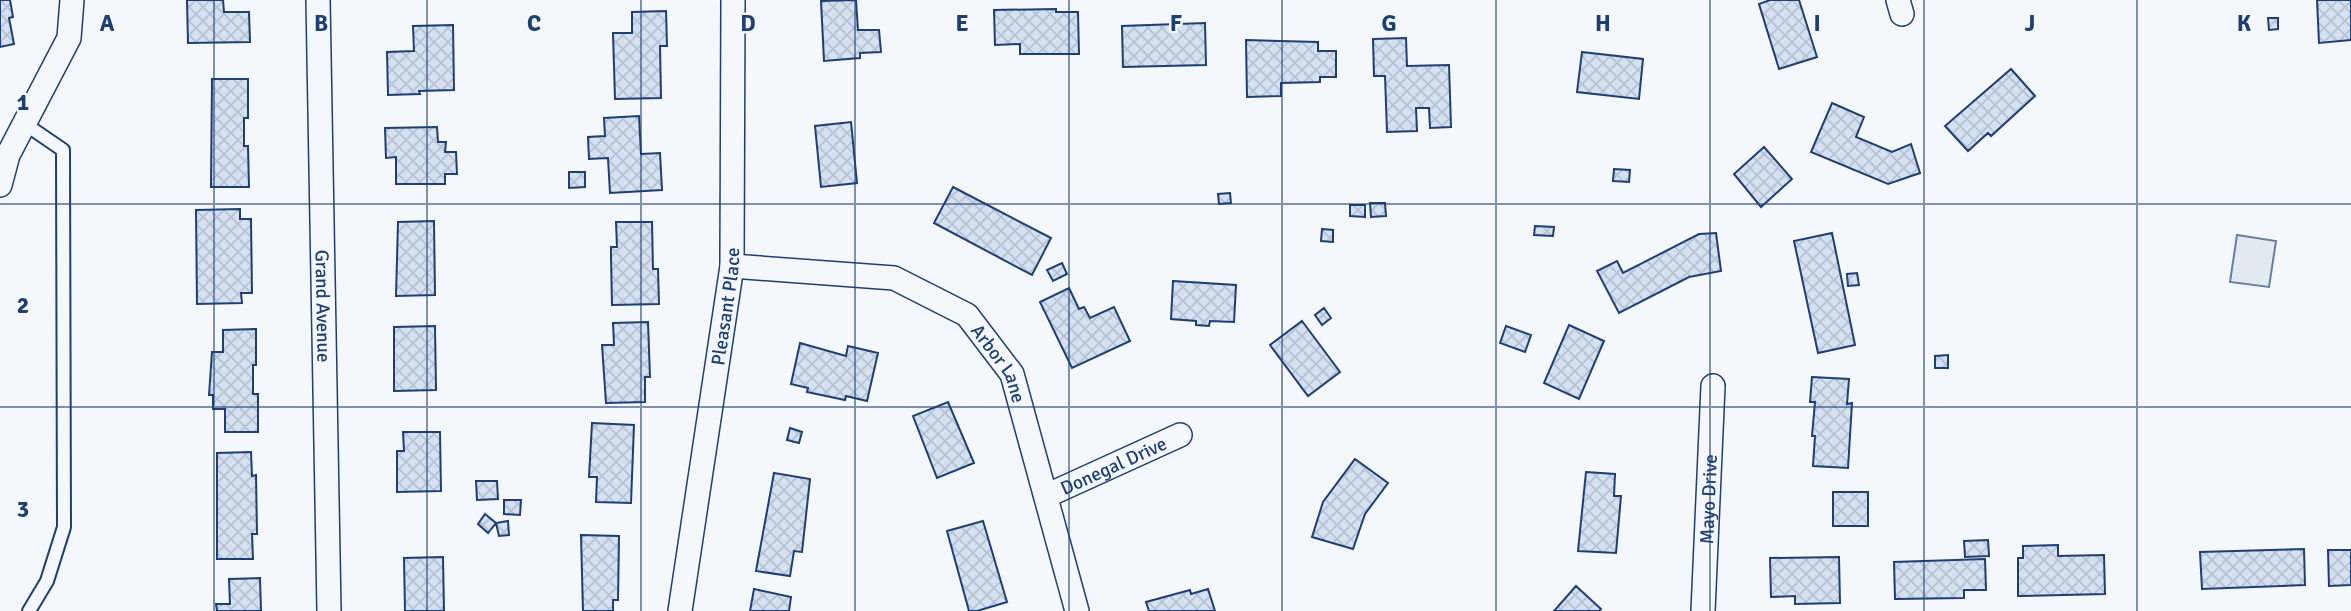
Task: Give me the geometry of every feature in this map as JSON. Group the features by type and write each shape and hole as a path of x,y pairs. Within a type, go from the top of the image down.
{"street":[{"path":"0,185 4,154 25,124 69,38 72,0"},
{"name":"Grand Avenue","path":"318,0 329,611"},
{"name":"Pleasant Place","path":"680,611 732,266 733,0"},
{"name":"Arbor Lane","path":"732,266 894,278 967,314 1012,374 1077,611"},
{"name":"Mayo Drive","path":"1703,611 1713,386"},
{"name":"Donegal Drive","path":"1046,496 1180,435"}],"lane":[{"path":"25,124 63,150 64,527 47,581 29,611"}],"shaded area":[{"path":"2237,235 2276,241 2269,287 2230,282"}],"building":[{"path":"0,0 10,0 13,17 9,18 14,44 0,47"},
{"path":"187,0 223,0 224,12 249,12 250,42 188,43"},
{"path":"856,0 858,30 879,30 881,52 860,53 860,58 824,61 821,1"},
{"path":"1770,0 1799,0 1817,57 1779,69 1759,4"},
{"path":"2317,0 2351,0 2351,40 2319,43"},
{"path":"1056,9 1056,12 1078,12 1079,54 1020,54 1020,44 995,45 994,10"},
{"path":"666,11 667,46 660,46 661,98 615,99 613,33 632,33 632,12"},
{"path":"2268,18 2278,18 2278,29 2269,30"},
{"path":"1205,23 1206,65 1123,67 1122,26"},
{"path":"453,25 454,90 388,95 387,52 414,51 413,26"},
{"path":"1406,38 1407,66 1449,65 1451,127 1430,128 1429,108 1416,108 1417,131 1387,132 1385,76 1374,76 1373,39"},
{"path":"1246,40 1318,42 1318,51 1336,51 1336,77 1320,77 1320,82 1281,83 1281,96 1247,97"},
{"path":"1582,52 1643,59 1639,99 1577,92"},
{"path":"2011,69 2035,96 1991,136 1988,133 1968,151 1945,126"},
{"path":"212,79 248,79 248,118 244,118 244,146 248,146 249,187 211,187"},
{"path":"1832,103 1864,117 1856,137 1892,152 1911,144 1920,173 1888,184 1811,152"},
{"path":"639,116 641,154 660,153 662,190 610,193 608,158 589,159 588,137 605,136 604,118"},
{"path":"851,122 857,183 821,187 815,126"},
{"path":"437,127 438,142 446,142 445,152 456,152 457,174 445,174 445,184 396,184 396,157 386,158 385,128"},
{"path":"1764,147 1792,179 1761,207 1734,174"},
{"path":"1614,169 1630,170 1629,182 1613,181"},
{"path":"569,172 585,172 585,187 569,188"},
{"path":"953,187 1051,238 1032,275 934,223"},
{"path":"1230,193 1231,203 1219,204 1218,194"},
{"path":"1370,203 1385,203 1386,216 1371,217"},
{"path":"1350,205 1365,205 1365,217 1350,216"},
{"path":"240,209 240,219 251,219 252,293 241,293 242,303 197,304 196,210"},
{"path":"434,221 435,295 396,296 398,222"},
{"path":"616,222 652,222 653,269 658,269 659,304 612,305 611,247 617,247"},
{"path":"1535,226 1554,227 1553,236 1534,235"},
{"path":"1322,229 1333,230 1333,242 1321,241"},
{"path":"1716,233 1721,271 1689,277 1619,313 1597,271 1617,261 1623,273 1699,234"},
{"path":"1832,233 1855,345 1818,353 1794,241"},
{"path":"1062,263 1067,274 1053,281 1047,270"},
{"path":"1857,273 1859,285 1848,286 1847,274"},
{"path":"1173,281 1236,285 1234,322 1210,321 1209,326 1196,325 1196,321 1171,319"},
{"path":"1069,288 1079,309 1084,307 1090,318 1114,307 1130,341 1072,368 1040,302"},
{"path":"1324,308 1331,318 1322,325 1315,315"},
{"path":"1302,321 1340,372 1308,396 1270,345"},
{"path":"648,322 650,377 645,377 645,402 606,403 602,345 614,345 613,323"},
{"path":"1569,325 1604,341 1579,399 1544,383"},
{"path":"435,326 436,390 394,391 394,327"},
{"path":"1506,326 1531,335 1525,352 1500,343"},
{"path":"256,329 253,394 258,394 258,432 225,432 225,409 213,409 213,395 209,395 212,352 223,352 223,330"},
{"path":"800,343 846,356 848,346 878,353 867,401 846,396 845,400 807,392 808,388 791,384"},
{"path":"1948,355 1948,368 1935,368 1935,356"},
{"path":"1812,377 1849,379 1847,404 1852,403 1848,468 1813,466 1815,402 1810,402"},
{"path":"948,402 974,463 937,478 913,416"},
{"path":"592,423 634,425 631,503 596,502 597,477 589,477"},
{"path":"790,428 802,432 799,443 787,440"},
{"path":"403,432 440,432 441,491 397,492 397,451 404,451"},
{"path":"251,452 252,476 256,475 257,534 252,534 253,559 217,559 217,453"},
{"path":"1355,459 1388,483 1365,514 1353,549 1312,537 1323,502"},
{"path":"1586,472 1615,474 1614,496 1621,496 1616,553 1578,551"},
{"path":"774,473 810,479 802,552 794,551 790,576 756,571"},
{"path":"476,481 497,481 498,499 477,500"},
{"path":"1833,492 1868,492 1868,526 1833,526"},
{"path":"504,500 521,500 520,515 504,514"},
{"path":"485,514 496,523 488,533 478,524"},
{"path":"508,521 509,535 499,536 496,523"},
{"path":"983,521 1007,602 969,611 947,531"},
{"path":"581,535 619,536 618,600 613,600 613,611 583,611"},
{"path":"1988,540 1989,556 1965,557 1964,541"},
{"path":"2058,545 2058,556 2104,555 2105,594 2018,596 2018,558 2023,558 2023,546"},
{"path":"2304,549 2305,585 2202,589 2200,552"},
{"path":"2328,550 2351,550 2351,585 2329,586"},
{"path":"443,557 444,611 405,611 404,558"},
{"path":"1839,557 1840,603 1795,604 1795,596 1771,597 1770,558"},
{"path":"1985,559 1986,590 1964,590 1964,598 1895,599 1894,562"},
{"path":"260,578 261,611 217,611 216,604 230,604 229,579"},
{"path":"1576,586 1601,609 1599,611 1554,611"},
{"path":"754,589 791,597 789,611 750,611"},
{"path":"1208,589 1215,611 1149,611 1146,602 1190,590 1191,594"}]}
